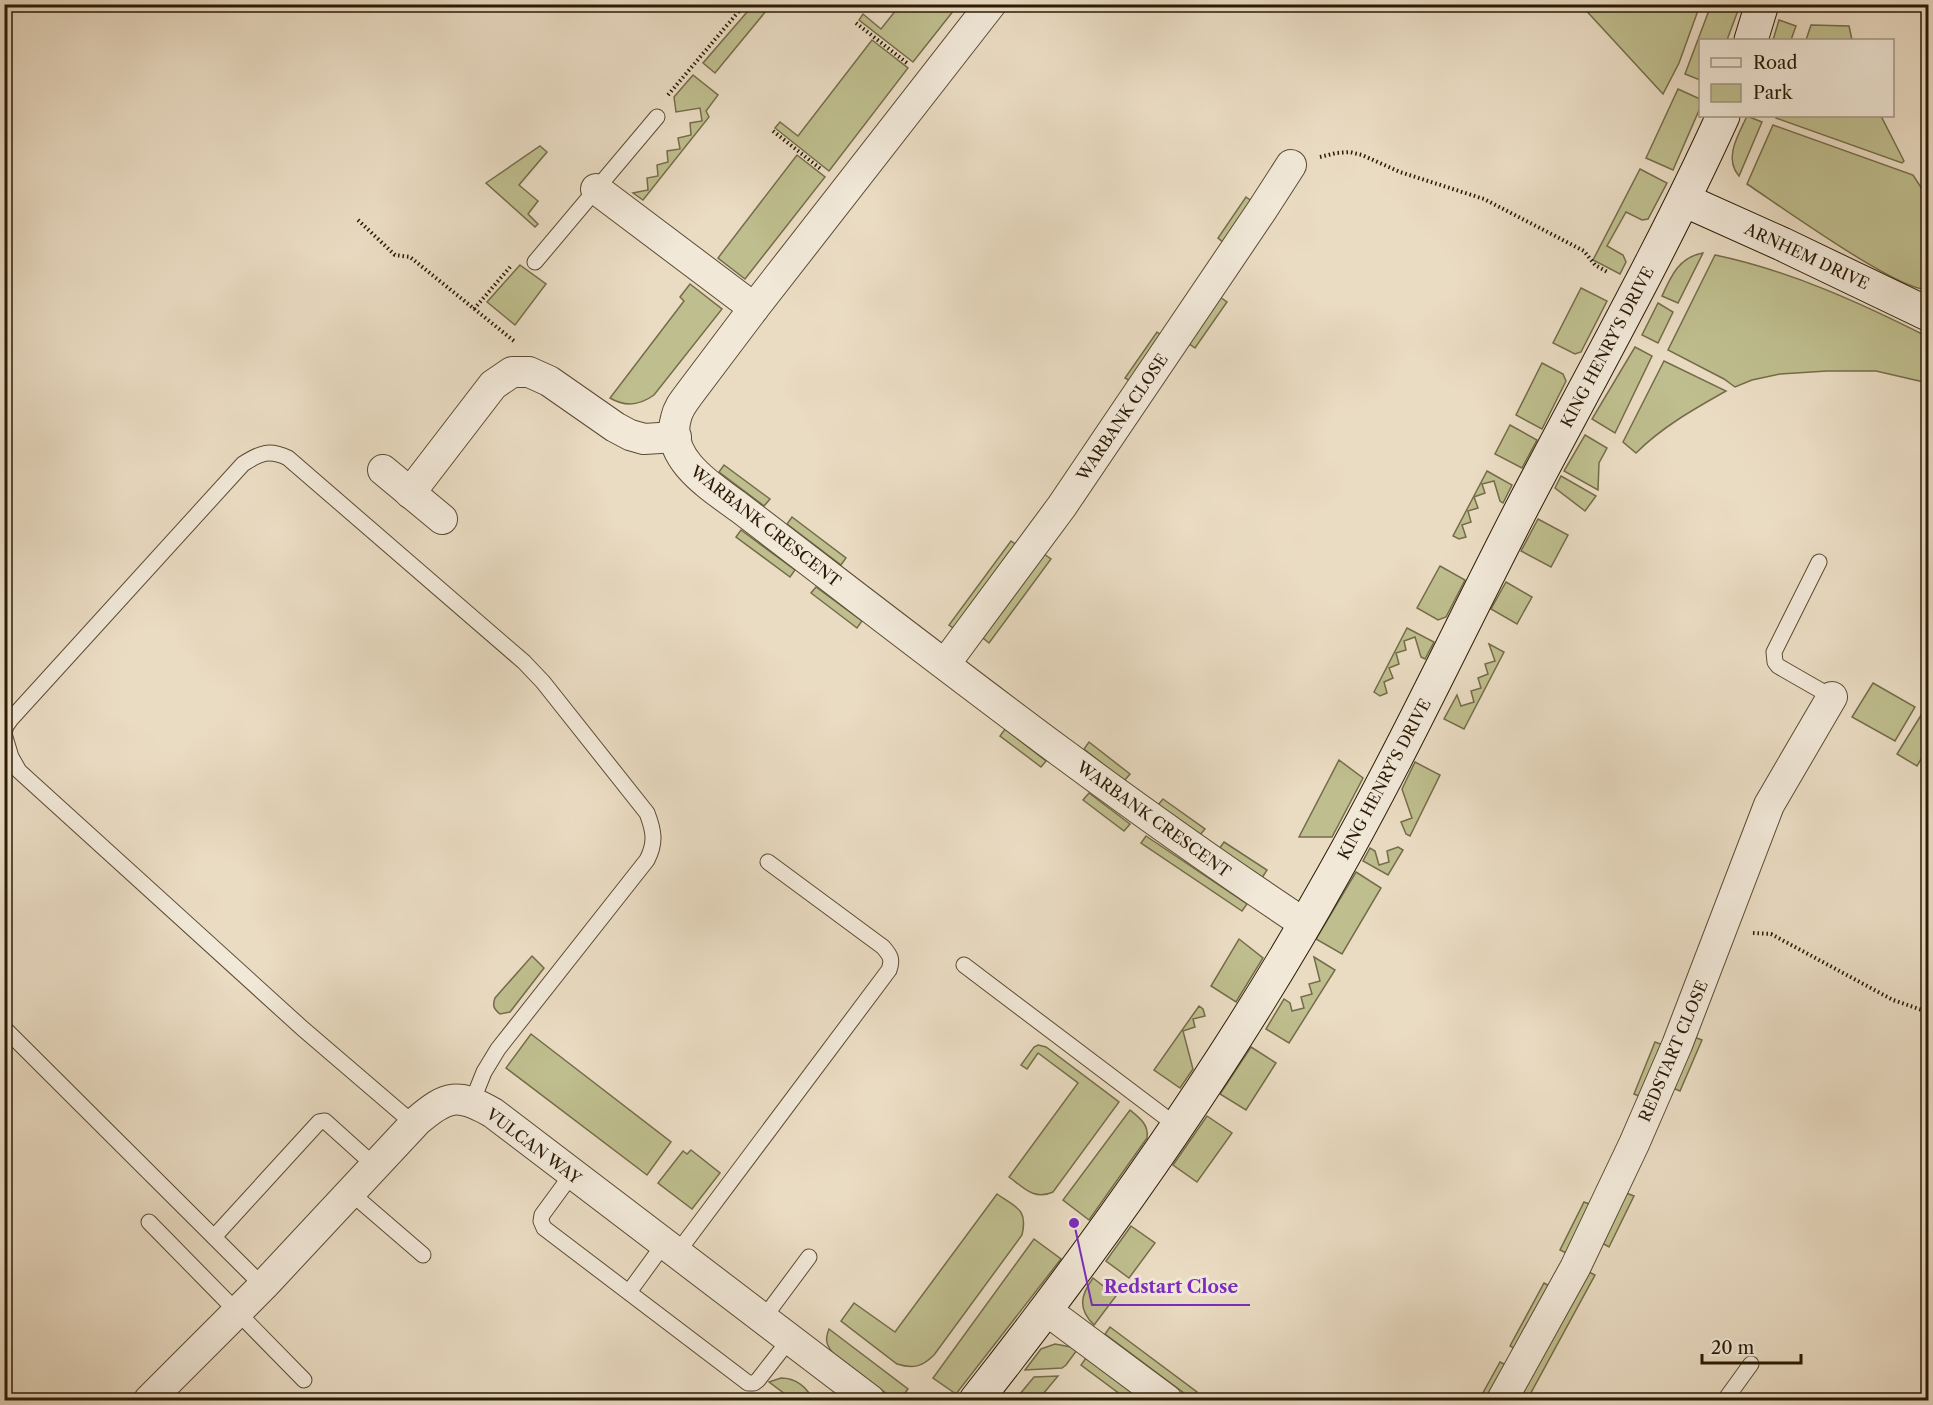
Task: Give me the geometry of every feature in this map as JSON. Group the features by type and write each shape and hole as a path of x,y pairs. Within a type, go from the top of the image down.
{"street":[{"path":"411,493 493,385 505,375 520,371 529,372 549,381 624,433 644,438 676,438 675,419 682,405 754,308 991,4"},
{"path":"1751,39 1762,4"},
{"name":"KING HENRY'S DRIVE","path":"976,1401 1046,1310 1177,1126 1236,1037 1305,924 1359,827 1551,453 1639,290 1723,117"},
{"name":"WARBANK CLOSE","path":"945,664 1072,492 1291,165"},
{"path":"596,189 754,308"},
{"name":"ARNHEM DRIVE","path":"1684,200 1928,314"},
{"name":"WARBANK CRESCENT","path":"676,438 685,461 702,480 1156,822 1305,924"},
{"path":"383,470 442,519"},
{"name":"REDSTART CLOSE","path":"1502,1401 1575,1268 1634,1144 1721,935 1766,812 1832,697"},
{"name":"VULCAN WAY","path":"148,1401 264,1286 414,1124 429,1110 446,1101 464,1099 493,1113 868,1400"},
{"path":"1046,1310 1167,1401"}],"lane":[{"path":"534,262 657,117"},
{"path":"414,1124 302,1028 19,771 11,757 4,734 11,718 243,464 257,455 278,453 288,458 524,662 543,682 647,813 652,825 654,838 652,849 646,860 498,1049 484,1072 472,1102"},
{"path":"1819,562 1773,658 1778,666 1832,697"},
{"path":"629,1292 670,1248 889,970 890,954 883,947 768,862"},
{"path":"964,965 1177,1126"},
{"path":"4,1028 264,1286"},
{"path":"214,1237 319,1122 325,1121 375,1167"},
{"path":"572,1174 542,1215 541,1221 544,1228 748,1383 758,1380 790,1339"},
{"path":"351,1193 423,1255"},
{"path":"148,1222 304,1380"},
{"path":"764,1319 809,1257"},
{"path":"1725,1401 1751,1364"}],"path":[{"path":"657,117 665,98 745,4"},
{"path":"856,23 931,81"},
{"path":"773,131 847,189"},
{"path":"1291,165 1336,153 1350,152 1362,155 1400,172 1464,192 1501,207 1584,251 1595,266 1639,290"},
{"path":"358,220 395,255 410,257 513,340 520,371"},
{"path":"474,309 515,261 534,262"},
{"path":"1721,935 1771,934 1893,1000 1929,1012"}],"green space":[{"path":"754,4 771,5 715,73 703,63"},
{"path":"900,5 958,5 913,62 859,20 863,14 881,29"},
{"path":"1581,5 1700,5 1679,63 1663,94"},
{"path":"1711,5 1740,5 1727,39 1699,39 1699,80 1685,74"},
{"path":"1779,20 1796,26 1791,39 1773,39"},
{"path":"1811,25 1849,26 1852,39 1806,39"},
{"path":"872,40 908,68 829,171 775,128 780,122 798,136"},
{"path":"693,75 718,95 706,111 709,117 643,200 633,193 648,190 647,178 658,176 657,165 668,162 667,151 680,149 678,138 691,135 690,123 702,121 700,108 676,112 674,97"},
{"path":"1678,89 1699,99 1699,110 1673,170 1646,158"},
{"path":"1747,117 1762,122 1739,176 1732,162 1737,138"},
{"path":"1882,117 1904,161 1902,163 1776,118"},
{"path":"1773,125 1913,175 1928,198 1928,289 1914,287 1867,263 1747,184"},
{"path":"540,146 547,152 519,185 538,201 528,214 538,224 535,227 486,183"},
{"path":"797,155 825,177 745,279 718,258"},
{"path":"1640,169 1667,183 1648,219 1642,220 1626,212 1607,246 1623,255 1626,262 1620,274 1593,260"},
{"path":"1246,197 1253,202 1224,243 1218,238"},
{"path":"1703,253 1678,303 1662,296 1682,263"},
{"path":"1715,255 1770,269 1824,289 1928,337 1928,383 1876,371 1827,371 1780,374 1752,380 1735,387 1668,350"},
{"path":"520,265 546,284 515,325 487,302"},
{"path":"690,284 722,309 654,395 632,404 621,403 610,398 684,301 680,297"},
{"path":"1581,288 1607,301 1581,352 1575,354 1553,343"},
{"path":"1220,297 1227,302 1195,348 1188,343"},
{"path":"1658,303 1673,312 1658,343 1642,335"},
{"path":"1157,332 1164,337 1132,382 1125,378"},
{"path":"1635,347 1652,356 1615,433 1592,419"},
{"path":"1664,361 1726,391 1667,427 1636,453 1623,442"},
{"path":"1542,363 1563,374 1566,381 1542,429 1516,415"},
{"path":"1510,425 1537,440 1522,468 1495,454"},
{"path":"1585,435 1607,448 1599,463 1598,490 1564,471"},
{"path":"724,465 770,499 764,506 719,472"},
{"path":"1487,471 1512,485 1503,503 1500,501 1494,481 1482,484 1485,493 1474,497 1478,508 1468,511 1471,522 1462,525 1466,537 1459,539 1453,536"},
{"path":"1561,476 1596,496 1585,511 1555,488"},
{"path":"792,517 846,558 841,565 787,524"},
{"path":"1538,519 1568,535 1551,567 1521,551"},
{"path":"741,530 795,570 790,577 736,537"},
{"path":"1011,541 1018,546 956,630 949,625"},
{"path":"1044,554 1051,559 989,643 983,638"},
{"path":"1440,566 1465,580 1446,617 1438,620 1417,608"},
{"path":"1506,582 1532,597 1517,624 1491,609"},
{"path":"816,587 862,621 857,628 811,593"},
{"path":"1407,628 1434,642 1425,659 1421,657 1415,637 1404,641 1406,650 1396,653 1399,664 1389,668 1393,678 1384,682 1387,693 1380,696 1374,692"},
{"path":"1489,644 1504,652 1464,729 1444,719 1457,695 1461,706 1474,702 1471,691 1481,688 1478,678 1488,674 1485,664 1495,661"},
{"path":"1873,683 1915,707 1895,741 1852,717"},
{"path":"1928,704 1928,747 1917,766 1897,754"},
{"path":"1005,729 1046,761 1041,767 1000,736"},
{"path":"1089,742 1130,774 1124,781 1084,749"},
{"path":"1339,760 1363,778 1332,837 1299,837"},
{"path":"1415,762 1440,775 1410,836 1406,834 1401,822 1412,818 1402,789"},
{"path":"1089,793 1130,824 1124,831 1083,800"},
{"path":"1163,799 1205,829 1199,836 1157,806"},
{"path":"1146,836 1247,904 1242,911 1141,843"},
{"path":"1224,842 1267,870 1262,878 1219,849"},
{"path":"1398,847 1403,850 1388,875 1363,861 1370,848 1375,851 1379,865 1389,862 1387,851"},
{"path":"1356,872 1381,888 1342,954 1316,939"},
{"path":"1239,939 1263,958 1236,1002 1211,986"},
{"path":"532,956 544,968 510,1012 500,1014 494,1007 495,998"},
{"path":"1314,957 1335,970 1289,1043 1266,1029 1284,999 1290,1003 1292,1011 1304,1008 1301,997 1312,994 1309,984 1320,981"},
{"path":"1199,1006 1203,1009 1205,1016 1193,1019 1195,1027 1183,1031 1193,1069 1180,1088 1154,1070"},
{"path":"531,1034 671,1142 647,1175 506,1068"},
{"path":"1694,1037 1702,1040 1680,1091 1673,1088"},
{"path":"1655,1042 1663,1045 1641,1097 1634,1094"},
{"path":"1038,1045 1046,1047 1119,1102 1053,1192 1040,1195 1029,1192 1009,1177 1078,1083 1038,1053 1027,1069 1021,1065"},
{"path":"1251,1047 1276,1063 1246,1110 1220,1094"},
{"path":"1130,1110 1145,1126 1147,1138 1089,1220 1063,1200"},
{"path":"1207,1116 1232,1133 1197,1182 1173,1165"},
{"path":"691,1150 720,1173 692,1209 658,1183 683,1151 687,1154"},
{"path":"1626,1193 1634,1196 1609,1247 1602,1243"},
{"path":"997,1194 1015,1206 1022,1214 1022,1235 930,1359 917,1366 897,1364 841,1321 854,1303 895,1332"},
{"path":"1584,1202 1592,1205 1568,1254 1560,1250"},
{"path":"1131,1226 1155,1243 1129,1278 1106,1261"},
{"path":"1034,1239 1061,1259 956,1394 933,1378"},
{"path":"1587,1271 1595,1275 1527,1400 1518,1400"},
{"path":"1093,1278 1116,1296 1094,1325 1083,1308 1085,1291"},
{"path":"1544,1283 1551,1287 1517,1350 1510,1346"},
{"path":"1110,1327 1197,1392 1192,1399 1105,1334"},
{"path":"829,1329 908,1389 900,1400 895,1400 832,1352 827,1341"},
{"path":"1055,1344 1077,1350 1066,1365 1062,1368 1025,1370 1041,1349"},
{"path":"1086,1358 1142,1400 1128,1400 1081,1365"},
{"path":"1500,1362 1508,1366 1488,1400 1479,1400"},
{"path":"1058,1376 1038,1400 1015,1400 1034,1377"},
{"path":"781,1378 800,1384 812,1400 793,1400 769,1382"}],"place":[{"name":"Redstart Close","path":"1074,1223"}]}
